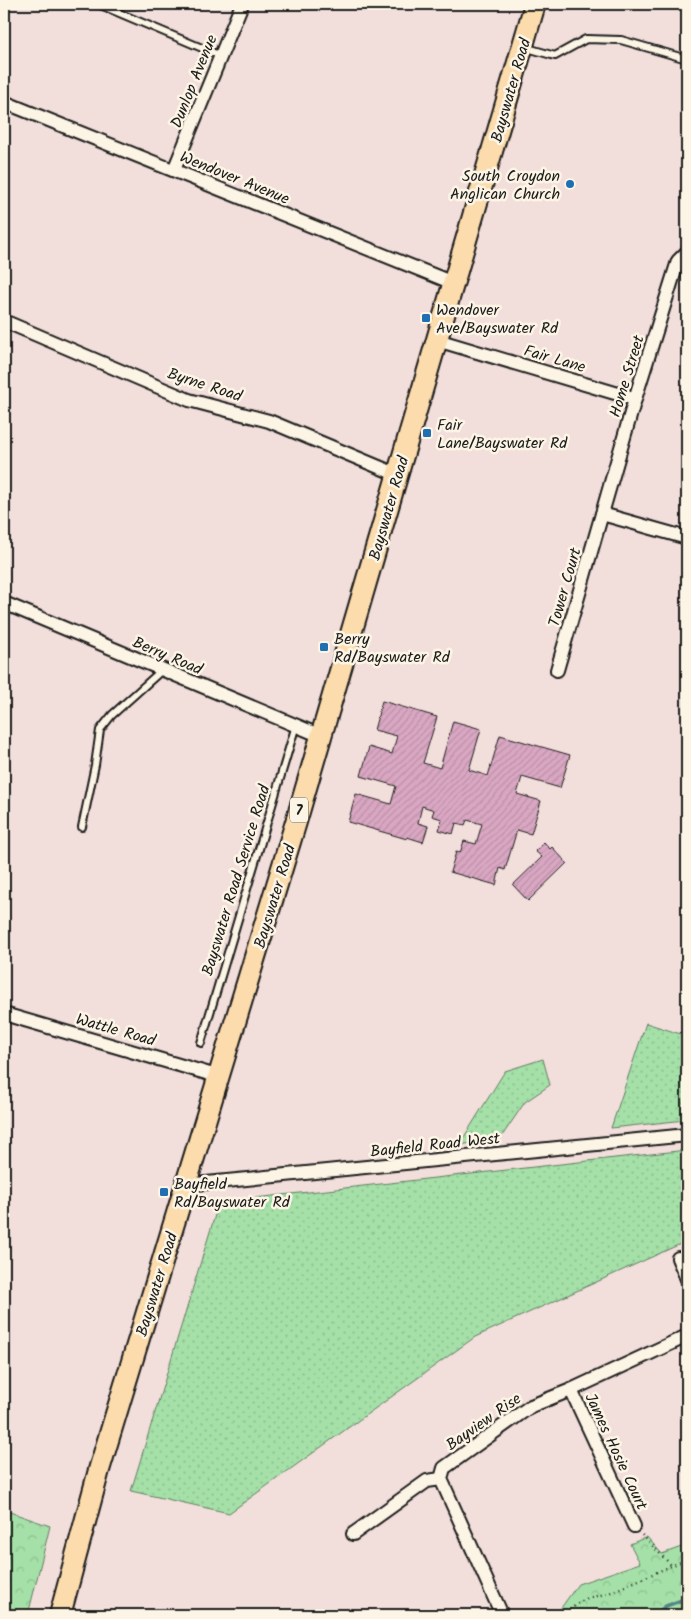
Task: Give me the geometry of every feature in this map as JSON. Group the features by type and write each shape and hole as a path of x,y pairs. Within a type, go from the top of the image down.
{"main road":[{"name":"Bayswater Road","path":"60,1615 100,1470 321,736 535,4"}],"street":[{"name":"Dunlop Avenue","path":"174,170 242,4"},
{"name":"Wendover Avenue","path":"4,102 454,283"},
{"name":"Home Street","path":"602,514 678,261 687,252"},
{"name":"Byrne Road","path":"4,321 189,400 269,421 398,475"},
{"name":"Fair Lane","path":"437,340 635,399"},
{"path":"602,514 687,538"},
{"name":"Tower Court","path":"557,670 602,514"},
{"name":"Berry Road","path":"4,602 321,736"},
{"name":"Wattle Road","path":"4,1014 220,1076"},
{"name":"Bayfield Road West","path":"186,1185 687,1135"},
{"path":"678,1258 687,1279"},
{"name":"Bayview Rise","path":"441,1479 444,1468 450,1463 531,1406 571,1390 687,1336"},
{"name":"James Hosie Court","path":"571,1390 634,1526"},
{"path":"353,1534 427,1481 441,1479 502,1615"}],"lane":[{"path":"98,4 221,56"},
{"path":"522,46 555,56 586,39 621,40 687,59"},
{"path":"687,94 687,100"},
{"path":"82,827 100,730 112,715 162,670"},
{"name":"Bayswater Road Service Road","path":"201,1044 296,725"}],"path":[{"path":"634,1526 672,1566"},
{"path":"568,1615 576,1604 588,1598 609,1593 687,1559"}],"green space":[{"path":"646,1023 687,1036 687,1111 685,1120 611,1128"},
{"path":"543,1059 550,1085 525,1102 500,1139 459,1145 505,1071"},
{"path":"687,1150 687,1241 475,1337 229,1513 131,1491 219,1202"},
{"path":"4,1510 50,1526 28,1615 4,1615"},
{"path":"647,1537 662,1554 687,1545 687,1615 556,1615 578,1584 640,1563 630,1544"}],"building":[{"path":"382,701 437,717 423,763 440,768 453,721 481,729 469,770 488,776 500,735 570,755 560,788 522,777 517,794 541,801 531,834 517,830 505,870 500,868 496,885 450,872 456,852 460,853 464,841 476,844 482,824 467,820 465,825 456,823 453,834 439,830 442,819 432,816 434,810 422,806 418,823 428,826 423,842 348,822 356,794 391,804 396,786 361,776 369,747 392,754 397,736 374,730"},
{"path":"544,842 550,849 552,847 567,863 528,901 513,885 542,857 535,851"}],"waterway":[{"path":"655,1615 666,1606 687,1598"}],"place":[{"name":"South Croydon Anglican Church","path":"570,184"},
{"name":"Wendover Ave/Bayswater Rd","path":"426,318"},
{"name":"Fair Lane/Bayswater Rd","path":"427,433"},
{"name":"Berry Rd/Bayswater Rd","path":"324,647"},
{"name":"Bayfield Rd/Bayswater Rd","path":"164,1192"}]}
